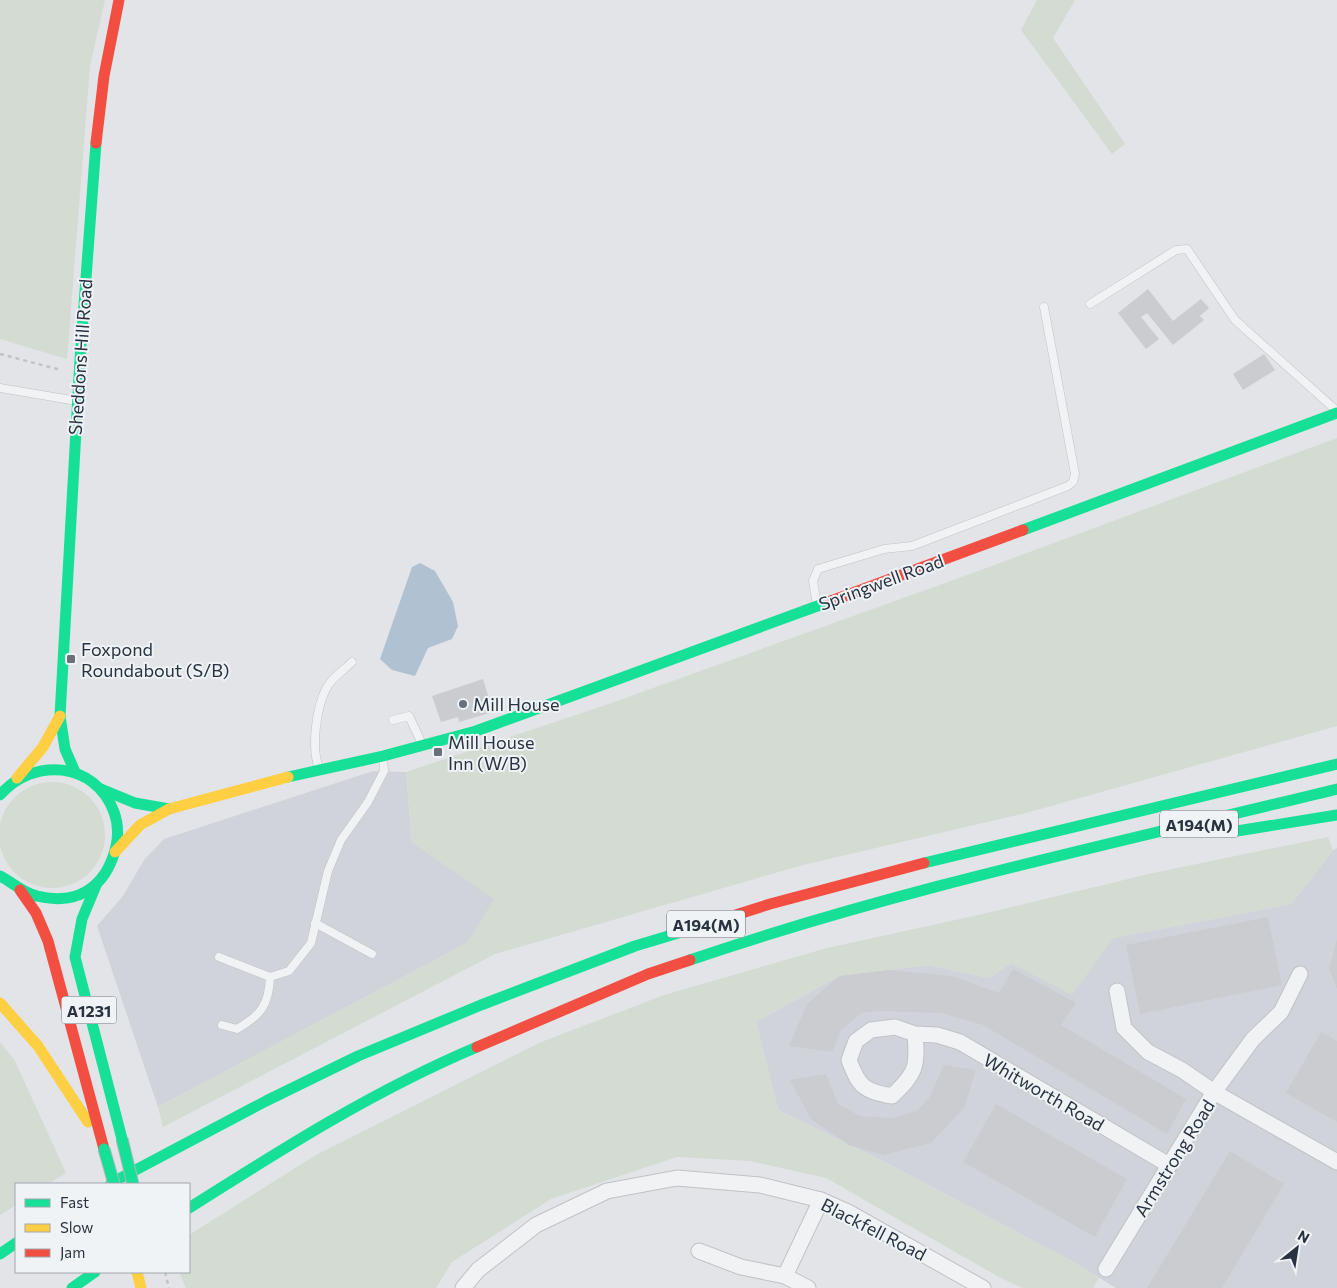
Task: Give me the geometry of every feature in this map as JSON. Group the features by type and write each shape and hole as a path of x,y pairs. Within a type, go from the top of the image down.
{"main road":[{"name":"Sheddons Hill Road","path":"60,716 78,375 92,179 102,85 119,0"},
{"name":"Springwell Road","path":"169,809 476,731 598,688 1337,412"},
{"path":"60,716 65,748 75,772"},
{"path":"0,795 43,747 60,716"},
{"name":"A194(M)","path":"112,1183 266,1101 358,1056 481,1004 635,946 770,904 902,869 1337,764"},
{"path":"17,778 31,772 50,768 75,772 89,779 101,789 135,803 169,809"},
{"path":"2,875 20,890 54,899 82,893 97,883 111,862 118,835 116,817 101,789"},
{"name":"A194(M)","path":"190,1207 297,1139 437,1064 648,974 778,930 928,890 1337,789"},
{"path":"115,852 140,825 169,809"},
{"name":"A194(M)","path":"1229,832 1337,815"},
{"name":"A194(M)","path":"1062,858 1170,841"},
{"name":"A1231","path":"97,883 83,909 75,957 133,1183"},
{"name":"A1231","path":"20,890 36,912 48,941 114,1183"},
{"name":"A1231","path":"0,1003 38,1046 66,1086 104,1149"},
{"path":"0,1254 15,1244"},
{"path":"72,1288 94,1273"},
{"path":"137,1273 141,1288"}],"street":[{"path":"1117,992 1124,1028 1148,1052 1182,1070 1214,1092 1253,1039 1281,1012 1300,974"},
{"name":"Whitworth Road","path":"914,1034 917,1057 911,1078 892,1096 870,1092 856,1079 849,1060 856,1041 871,1030 895,1027 914,1034 937,1035 960,1042 1169,1165"},
{"name":"Armstrong Road","path":"1106,1268 1214,1092 1337,1162"},
{"name":"Blackfell Road","path":"463,1288 478,1270 536,1225 607,1191 677,1178 760,1186 821,1200 848,1212 983,1288"},
{"path":"785,1276 821,1200"},
{"path":"699,1251 741,1267 785,1276 808,1288"}],"lane":[{"path":"1090,304 1176,250 1187,249 1235,320 1337,412"},
{"path":"817,605 812,581 818,569 884,549 912,546 1068,486 1073,482 1075,474 1044,307"},
{"path":"0,388 77,402"},
{"path":"320,770 315,752 317,719 327,686 352,662"},
{"path":"393,720 410,716 423,746"},
{"path":"219,957 270,977 289,971 311,942 328,871 341,840 368,802 384,771 383,756"},
{"path":"315,923 372,954"},
{"path":"222,1025 237,1029 256,1016 265,1006 270,977"}],"path":[{"path":"0,354 78,375"},
{"path":"165,1273 170,1288"}],"shaded area":[{"path":"0,0 105,0 90,66 67,359 0,339"},
{"path":"1037,0 1075,0 1053,38 1125,144 1112,154 1021,30"},
{"path":"1337,438 1337,726 1026,813 803,865 495,954 163,1127 158,1107 467,943 494,899 412,842 406,772 603,706 973,573"},
{"path":"373,771 406,772 412,842 495,899 467,943 158,1107 97,926 123,896 144,860 164,839"},
{"path":"52,782 72,786 89,798 101,815 105,835 101,855 89,872 72,884 52,888 32,884 15,872 3,855 -1,835 3,815 15,798 32,786"},
{"path":"1328,837 1333,850 1291,904 1113,938 1072,995 1011,963 989,978 928,965 839,976 756,1022 778,1110 885,1162 1068,1259 1099,1278 1093,1288 1022,1288 999,1277 826,1178 750,1161 677,1157 551,1199 452,1262 436,1288 186,1288 179,1273 190,1273 190,1234 316,1155 539,1043 664,995 827,948 974,916 1153,873"},
{"path":"1337,848 1337,1288 1116,1288 1068,1259 885,1162 778,1110 756,1022 839,976 928,965 989,978 1011,963 1072,994 1113,938 1291,904 1333,850"},
{"path":"0,1042 14,1059 66,1173 50,1183 15,1183 15,1206 0,1215"}],"water":[{"path":"420,563 435,571 453,602 458,626 452,639 428,648 415,676 392,670 380,659 412,567"}],"building":[{"path":"1148,289 1173,321 1201,299 1209,308 1200,316 1204,320 1173,345 1147,313 1141,317 1159,339 1146,349 1118,313"},
{"path":"1264,354 1275,370 1243,390 1233,374"},
{"name":"Mill House","path":"483,679 493,712 459,722 458,717 441,722 432,696"},
{"path":"1268,917 1282,985 1140,1014 1126,945"},
{"path":"1337,939 1337,989 1329,969"},
{"path":"1013,969 1076,1003 1061,1025 1186,1099 1167,1134 983,1025 941,1013 880,1011 861,1013 841,1030 832,1052 789,1046 807,1004 839,976 889,970 952,976 999,993"},
{"path":"1321,1032 1337,1041 1337,1122 1286,1093"},
{"path":"944,1065 976,1070 964,1108 931,1143 884,1155 849,1145 811,1119 790,1080 826,1074 838,1104 860,1116 893,1118 917,1111 929,1098"},
{"path":"996,1104 1127,1179 1095,1237 963,1162"},
{"path":"1230,1151 1284,1184 1222,1288 1147,1288"}],"traffic: fast":[{"path":"75,772 65,749 60,716 80,359 96,143"},
{"path":"1023,530 1337,413"},
{"path":"288,777 383,756 476,731 831,601"},
{"path":"924,863 1337,764"},
{"path":"0,795 14,783 29,774 46,770 62,770 78,774 93,782 105,795 114,812 117,823 116,845 108,868 94,886 80,895 61,899 32,895 0,876"},
{"path":"101,789 135,803 169,809"},
{"path":"690,960 770,934 930,888 1337,789"},
{"path":"1237,831 1337,815"},
{"path":"97,883 82,919 75,957 122,1139"},
{"path":"111,1183 266,1101 358,1056 481,1005 635,946 685,931"},
{"path":"190,1207 294,1142 366,1101 477,1047"},
{"path":"122,1139 133,1183"},
{"path":"104,1149 114,1183"},
{"path":"0,1254 15,1244"},
{"path":"72,1288 94,1273"}],"traffic: slow":[{"path":"17,778 43,747 60,716"},
{"path":"115,852 140,825 169,809 288,777"},
{"path":"0,1003 38,1046 88,1122"},
{"path":"137,1273 141,1288"}],"traffic: jam":[{"path":"96,143 104,76 119,0"},
{"path":"831,601 1023,530"},
{"path":"685,931 770,904 924,863"},
{"path":"20,890 36,913 48,941 104,1149"},
{"path":"477,1047 648,974 690,960"}],"place":[{"name":"Foxpond Roundabout (S/B)","path":"71,659"},
{"name":"Mill House","path":"463,704"},
{"name":"Mill House Inn (W/B)","path":"438,752"}]}
